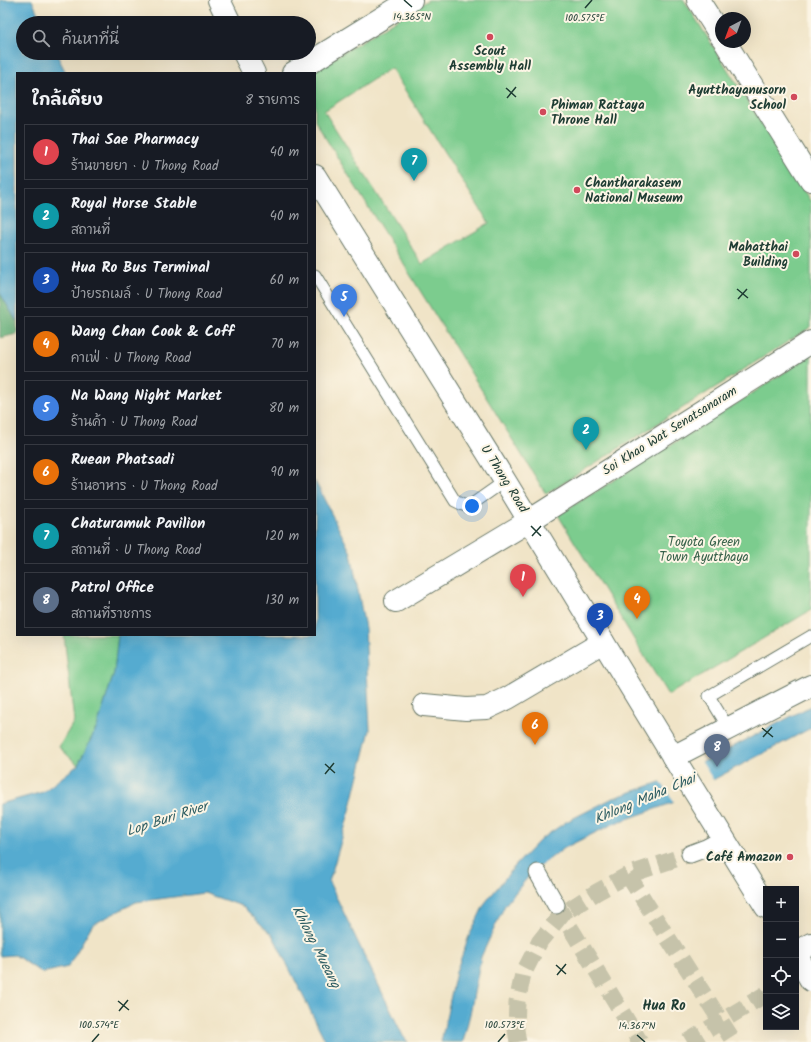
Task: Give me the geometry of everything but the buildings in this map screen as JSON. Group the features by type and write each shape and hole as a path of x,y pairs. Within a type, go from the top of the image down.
{"street":[{"path":"219,0 227,16"},
{"path":"316,59 411,0"},
{"path":"698,0 715,27"},
{"path":"729,48 811,180"},
{"path":"248,60 254,72"},
{"path":"295,72 314,60"},
{"name":"U Thong Road","path":"316,178 505,481 676,763 763,902"},
{"name":"Soi Khao Wat Senatsanaram","path":"396,601 529,521 811,342"},
{"path":"424,705 466,709 487,708 508,698 603,642"},
{"path":"676,763 729,728 811,686"},
{"path":"690,854 723,839"},
{"path":"538,873 556,905"},
{"path":"801,967 811,944"}],"lane":[{"path":"316,277 455,501 468,507 505,481"},
{"path":"729,728 709,696 811,636"}],"green space":[{"path":"428,0 684,0 811,202 811,327 546,494 316,123 316,72 312,72","holes":["391,68 489,223 422,264 324,111"]},
{"path":"0,293 16,320 16,334 0,338"},
{"name":"Toyota Green Town Ayutthaya","path":"811,355 811,610 668,695 558,515 719,415"},
{"path":"64,636 118,636 114,673 97,727 78,765 59,747 74,721"}],"water":[{"path":"0,0 32,0 39,16 16,16 16,60 60,60 66,72 16,72 16,320 0,293"},
{"path":"316,483 351,553 365,628 370,730 351,807 329,882 403,1036 408,1042 326,1042 273,936 242,906 204,893 136,902 92,925 68,967 42,973 15,955 0,956 0,804 43,792 78,765 97,727 114,673 118,636 316,636"},
{"name":"Khlong Maha Chai","path":"811,706 811,728 672,803 613,824 566,847 534,870 505,905 481,957 463,1042 441,1042 456,972 469,936 485,903 515,866 541,839 566,822 611,799 660,782 715,756"}],"pier":[{"path":"701,761 714,781 675,804 660,780"}],"tunnel":[{"path":"518,1042 516,1030 517,1002 523,974 540,941 562,914 628,875 690,854"},
{"path":"628,875 734,1042"},
{"path":"557,906 640,1042"},
{"path":"687,1042 763,996"}],"place":[{"name":"Scout Assembly Hall","path":"490,37"},
{"name":"Ayutthayanusorn School","path":"794,97"},
{"name":"Phiman Rattaya Throne Hall","path":"543,112"},
{"name":"Chaturamuk Pavilion","path":"414,181"},
{"name":"Chantharakasem National Museum","path":"577,190"},
{"name":"Mahatthai Building","path":"796,254"},
{"name":"Na Wang Night Market","path":"344,317"},
{"name":"Royal Horse Stable","path":"586,450"},
{"name":"Thai Sae Pharmacy","path":"523,597"},
{"name":"Wang Chan Cook & Coff","path":"637,619"},
{"name":"Hua Ro Bus Terminal","path":"600,636"},
{"name":"Ruean Phatsadi","path":"535,745"},
{"name":"Patrol Office","path":"717,767"},
{"name":"Café Amazon","path":"790,857"}],"district":[{"name":"Hua Ro","path":"664,1006"}],"water label":[{"name":"Lop Buri River","path":"167,819"},
{"name":"Khlong Mueang","path":"316,947"}]}
